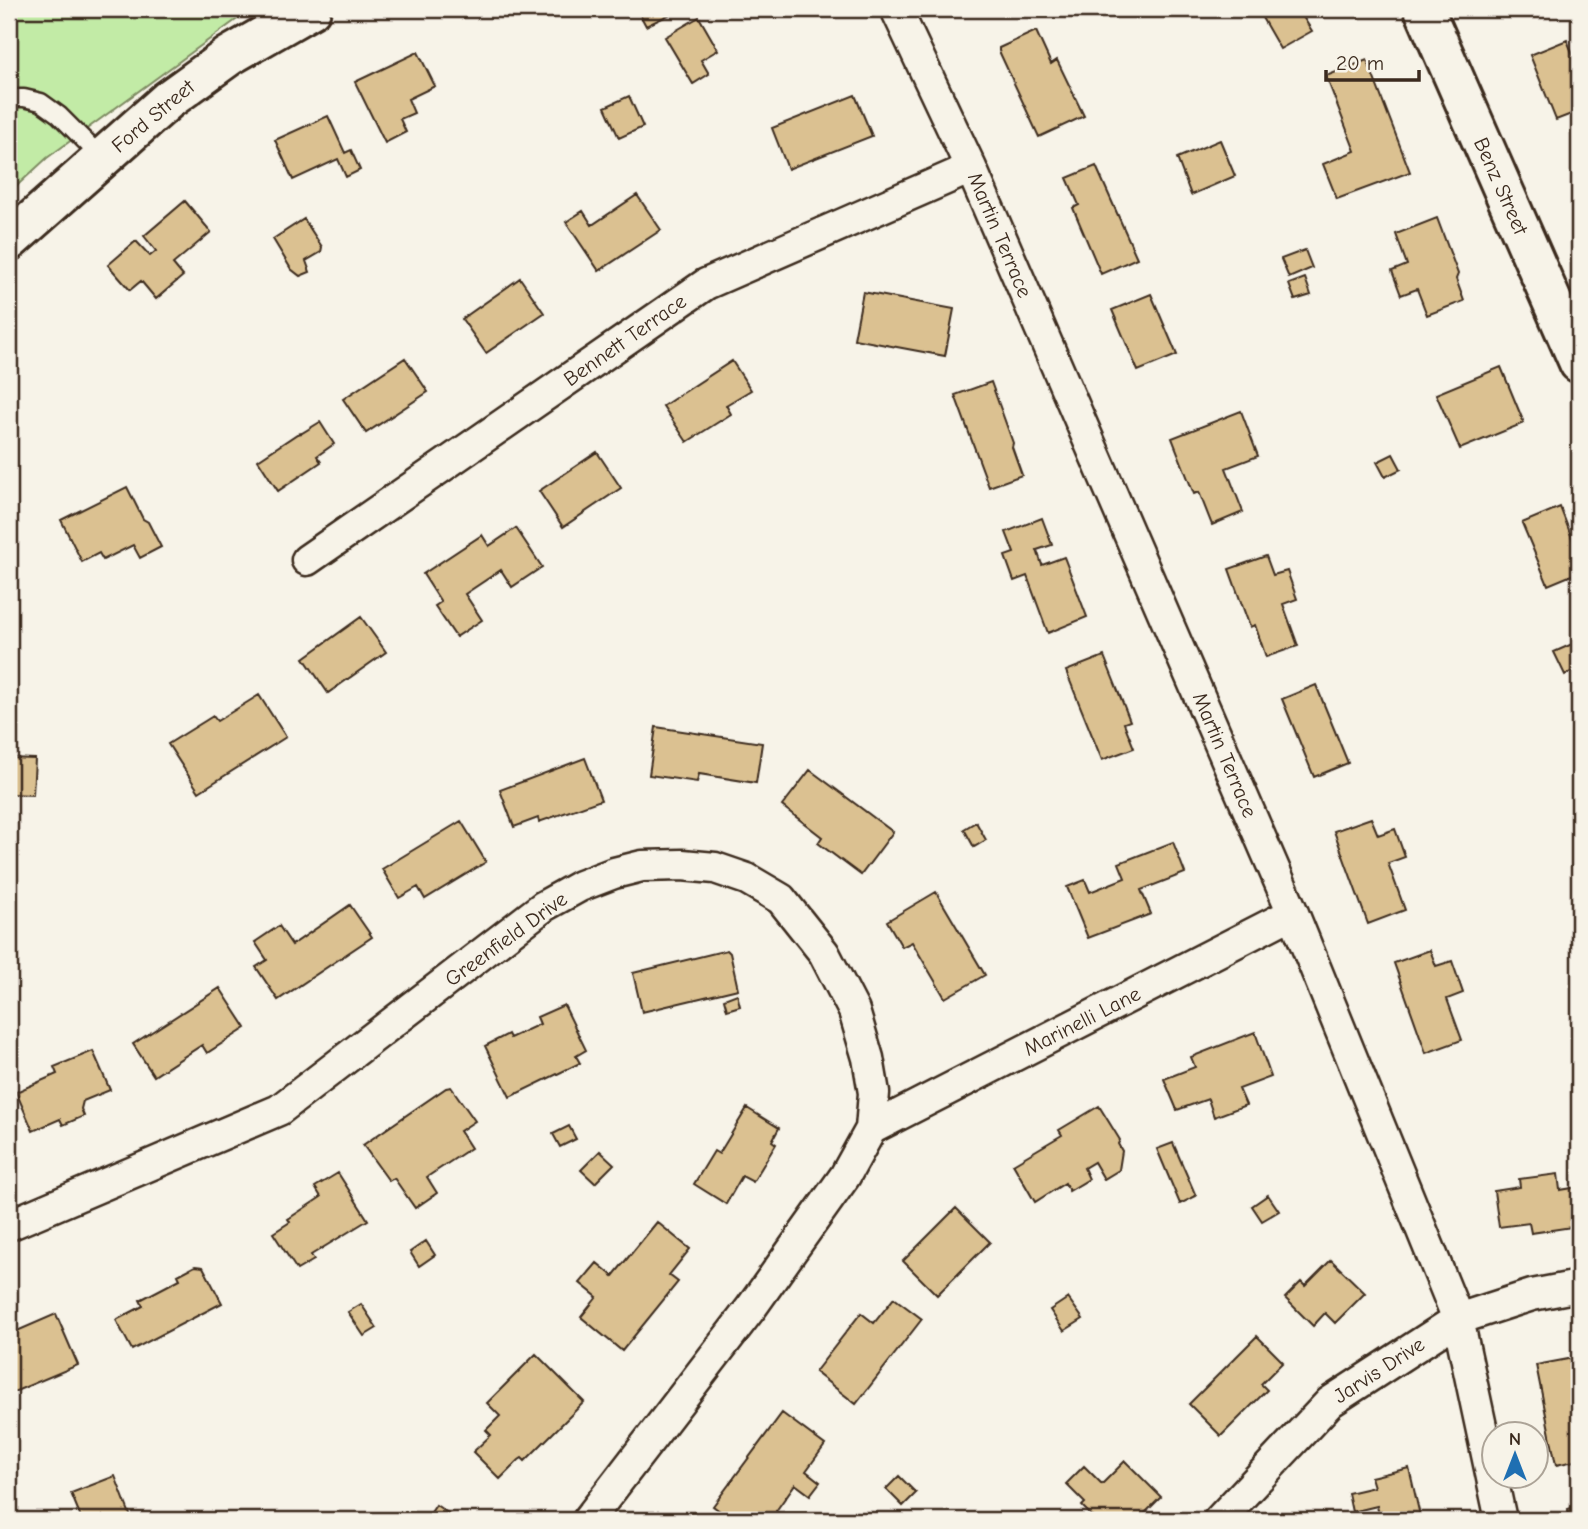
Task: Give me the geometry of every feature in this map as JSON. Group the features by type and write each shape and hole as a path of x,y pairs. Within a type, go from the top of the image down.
{"street":[{"name":"Ford Street","path":"9,241 168,100 229,56 311,9"},
{"name":"Martin Terrace","path":"896,9 971,168 1293,913 1458,1319 1501,1520"},
{"name":"Benz Street","path":"1424,9 1579,363"},
{"name":"Bennett Terrace","path":"307,560 706,284 971,168"},
{"name":"Greenfield Drive","path":"9,1225 279,1110 544,906 580,886 642,866 715,868 747,879 781,899 824,953 854,1012 868,1058 874,1093 871,1129 845,1176 751,1308 588,1520"},
{"name":"Marinelli Lane","path":"871,1129 1293,913"},
{"name":"Jarvis Drive","path":"1219,1520 1330,1402 1458,1319 1532,1295 1579,1286"}],"lane":[{"path":"9,98 41,102 59,115 102,158"}],"green space":[{"path":"9,9 251,9 47,158 9,193"}],"building":[{"path":"637,9 681,9 646,26"},
{"path":"1257,9 1298,9 1312,31 1280,49"},
{"path":"699,17 718,50 701,60 709,74 693,84 665,37"},
{"path":"1036,31 1051,64 1057,60 1084,116 1039,137 999,51 999,48"},
{"path":"1567,40 1579,69 1579,111 1556,120 1530,55"},
{"path":"418,52 435,86 408,99 414,113 400,119 406,132 385,143 355,82"},
{"path":"1367,60 1410,172 1337,199 1323,164 1355,151 1326,76"},
{"path":"855,95 872,136 788,169 772,128"},
{"path":"629,96 643,127 619,138 605,107"},
{"path":"328,116 345,153 351,150 360,170 346,177 338,159 293,180 275,140"},
{"path":"1220,140 1235,176 1191,195 1177,158"},
{"path":"1096,166 1137,258 1101,274 1073,208 1079,205 1067,178"},
{"path":"637,195 661,230 599,271 566,222 583,211 592,225"},
{"path":"185,201 211,232 173,264 183,276 156,299 141,281 130,290 108,265 136,241 150,256 156,251 144,236"},
{"path":"1437,218 1458,274 1456,279 1464,301 1427,315 1417,289 1401,295 1392,271 1407,265 1396,234"},
{"path":"304,219 322,247 321,252 306,261 310,272 300,276 291,269 273,239"},
{"path":"1305,250 1312,268 1289,278 1281,259"},
{"path":"520,278 544,313 486,353 462,319"},
{"path":"1305,278 1311,295 1295,300 1289,284"},
{"path":"863,292 954,309 945,356 854,339"},
{"path":"1151,294 1177,355 1138,371 1112,310"},
{"path":"405,358 428,392 366,433 343,399"},
{"path":"732,361 751,390 726,405 731,414 687,442 663,406"},
{"path":"1501,367 1524,423 1460,449 1436,394"},
{"path":"991,382 1022,475 989,487 955,395"},
{"path":"1241,411 1258,456 1226,468 1243,512 1212,525 1199,492 1194,494 1172,438"},
{"path":"320,422 334,444 317,456 321,462 278,491 258,460"},
{"path":"597,452 621,488 563,527 539,491"},
{"path":"1393,454 1401,469 1385,477 1377,462"},
{"path":"127,487 161,547 140,558 133,545 103,560 99,553 82,562 61,520"},
{"path":"1560,507 1579,556 1579,572 1548,585 1522,523"},
{"path":"1042,518 1052,545 1037,550 1042,565 1064,557 1087,617 1048,633 1027,576 1014,581 1005,556 1014,553 1006,532"},
{"path":"516,528 542,567 512,587 501,570 465,594 482,620 456,637 435,606 441,602 423,574 482,535 489,546"},
{"path":"1266,556 1273,575 1287,571 1297,599 1283,604 1298,646 1266,657 1255,625 1250,627 1229,569"},
{"path":"361,617 386,652 328,693 304,658"},
{"path":"1579,641 1579,668 1565,675 1554,652"},
{"path":"1104,656 1130,721 1124,723 1134,748 1102,760 1066,671"},
{"path":"1316,685 1348,763 1314,777 1282,699"},
{"path":"259,695 286,737 199,792 168,744 213,716 217,721"},
{"path":"656,727 762,743 756,783 699,774 697,782 649,775"},
{"path":"9,758 35,759 33,795 9,794"},
{"path":"585,758 601,800 539,822 538,818 514,827 500,790"},
{"path":"810,770 893,832 861,875 818,843 822,837 782,806"},
{"path":"1371,818 1378,835 1395,829 1405,857 1388,863 1405,910 1368,924 1334,831"},
{"path":"461,821 486,862 425,899 418,887 399,898 382,869"},
{"path":"976,822 986,840 974,847 964,829"},
{"path":"1173,842 1185,873 1141,890 1151,914 1088,938 1067,887 1085,880 1090,892 1125,878 1119,863"},
{"path":"936,892 985,975 945,998 912,942 902,947 887,921"},
{"path":"350,905 372,937 278,1000 256,967 267,960 255,942 279,926 292,945"},
{"path":"727,950 738,989 642,1012 633,973"},
{"path":"1430,950 1436,966 1452,961 1463,993 1447,999 1462,1040 1426,1053 1394,963"},
{"path":"220,988 246,1028 207,1053 202,1045 154,1076 133,1044"},
{"path":"737,994 740,1006 727,1010 724,999"},
{"path":"564,1005 586,1050 576,1056 580,1063 510,1097 485,1046 508,1034 510,1038 540,1024 537,1017"},
{"path":"1255,1032 1271,1077 1239,1089 1246,1105 1214,1117 1208,1099 1177,1110 1164,1079 1195,1067 1191,1057"},
{"path":"93,1051 110,1090 83,1101 81,1109 84,1116 63,1125 60,1119 33,1131 16,1092 57,1074 54,1067"},
{"path":"451,1087 475,1121 460,1131 471,1148 427,1177 437,1193 415,1208 394,1178 389,1181 363,1145"},
{"path":"1099,1106 1120,1140 1118,1144 1122,1151 1119,1170 1104,1179 1094,1162 1084,1168 1089,1179 1069,1191 1065,1183 1035,1202 1013,1164 1062,1135 1059,1130"},
{"path":"747,1108 779,1128 772,1141 776,1144 753,1182 742,1176 726,1204 694,1184 714,1151 719,1154"},
{"path":"569,1126 576,1139 560,1147 553,1134"},
{"path":"1173,1143 1196,1196 1180,1204 1157,1149"},
{"path":"600,1151 614,1164 595,1183 581,1170"},
{"path":"338,1173 368,1220 311,1255 314,1260 297,1270 273,1233 290,1222 288,1219 321,1197 315,1187"},
{"path":"1558,1174 1560,1190 1579,1187 1579,1226 1531,1233 1529,1223 1499,1227 1494,1191 1520,1187 1519,1179"},
{"path":"1268,1195 1279,1211 1262,1221 1252,1206"},
{"path":"956,1208 990,1242 937,1295 903,1261"},
{"path":"657,1222 690,1249 669,1275 678,1282 622,1351 581,1317 597,1297 580,1283 597,1263 613,1276"},
{"path":"426,1241 435,1255 419,1266 410,1252"},
{"path":"1331,1260 1365,1293 1335,1323 1325,1313 1313,1326 1285,1298 1301,1282 1305,1286"},
{"path":"195,1266 203,1267 222,1303 132,1350 116,1320 143,1306 140,1300 180,1279 178,1275"},
{"path":"894,1298 922,1319 856,1404 815,1372 861,1313 874,1323"},
{"path":"1068,1298 1083,1319 1064,1331 1050,1310"},
{"path":"361,1304 377,1328 364,1336 348,1312"},
{"path":"56,1314 78,1365 9,1394 9,1344 14,1342 10,1334"},
{"path":"1257,1336 1283,1362 1261,1384 1267,1390 1221,1436 1189,1404"},
{"path":"536,1354 584,1402 525,1461 522,1458 519,1460 500,1479 473,1452 491,1435 486,1430 500,1416 487,1403"},
{"path":"1579,1357 1579,1460 1556,1465 1550,1420 1547,1420 1536,1365"},
{"path":"782,1413 825,1445 806,1471 820,1482 810,1495 795,1484 776,1511 781,1515 777,1520 732,1520 713,1506"},
{"path":"1125,1461 1161,1497 1138,1520 1096,1520 1082,1506 1085,1503 1066,1484 1084,1466 1102,1484"},
{"path":"1409,1468 1421,1520 1380,1520 1377,1506 1352,1512 1348,1493 1374,1487 1371,1477"},
{"path":"115,1476 132,1520 82,1520 71,1493"},
{"path":"899,1476 916,1493 903,1506 886,1489"},
{"path":"436,1505 458,1520 426,1520"},
{"path":"1579,1506 1579,1520 1570,1520 1568,1509"}]}
